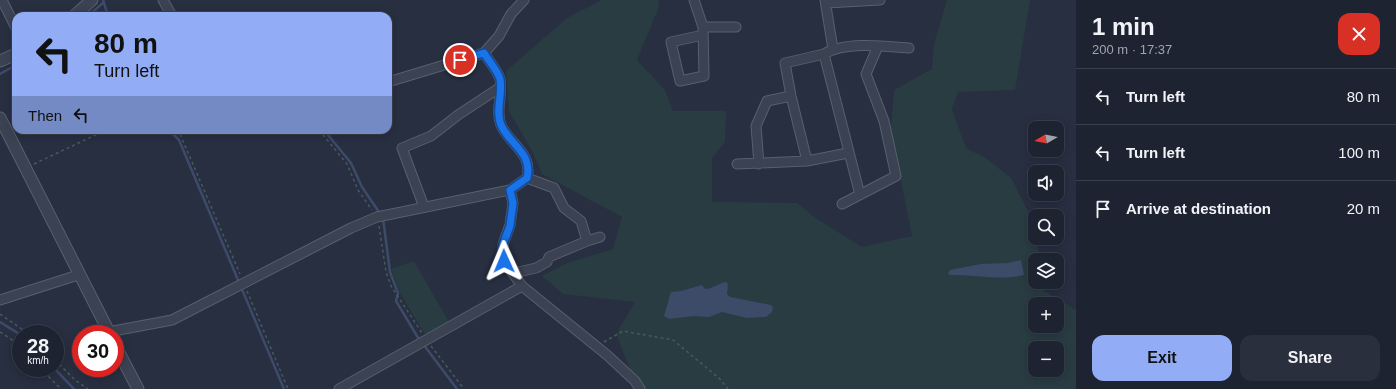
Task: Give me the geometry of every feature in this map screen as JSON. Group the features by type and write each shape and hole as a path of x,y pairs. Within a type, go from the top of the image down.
{"street":[{"path":"2,0 12,20"},
{"path":"163,0 170,12"},
{"path":"392,81 484,53 499,36 511,14 524,0"},
{"path":"694,0 703,33 704,76 680,81 671,42 703,33 736,27"},
{"path":"833,49 826,2 880,0"},
{"path":"78,12 90,1"},
{"path":"842,204 896,176 884,121 866,74 878,46"},
{"path":"807,161 791,96 785,63 824,54 833,49 878,46 909,48"},
{"path":"124,330 172,320 351,228 377,217 510,190 527,178 530,168 526,159 501,125 499,113 500,79 484,53"},
{"path":"824,54 848,154 860,195"},
{"path":"0,61 12,56"},
{"path":"424,207 402,148 431,136 458,115 499,88"},
{"path":"759,164 756,126 767,101 791,96"},
{"path":"0,118 78,275 105,325"},
{"path":"737,164 807,161 848,154"},
{"path":"527,178 554,188 564,208 580,221 587,241"},
{"path":"510,190 513,203 510,226 503,244 504,261 522,286 596,347 636,386"},
{"path":"514,273 536,268 547,262 548,257 600,237"},
{"path":"0,300 78,275"},
{"path":"339,389 522,286"},
{"path":"124,362 138,389"}],"path":[{"path":"25,168 97,134"},
{"path":"180,134 288,389"},
{"path":"322,134 347,164 358,190 377,217 386,272 391,286 426,340 464,389"},
{"path":"0,314 16,325"},
{"path":"596,347 623,331 672,340 719,378 728,389"},
{"path":"0,332 12,340"},
{"path":"64,369 75,380 88,389"},
{"path":"49,377 61,389"}],"shaded area":[{"path":"602,0 659,0 658,9 637,60 665,90 673,111 726,111 725,142 712,158 712,202 797,203 814,217 862,247 912,236 891,130 894,90 932,69 934,44 947,0 1030,0 1015,90 958,92 952,109 966,148 987,159 1011,178 1028,211 1028,245 1038,245 1038,253 1028,253 1028,289 1041,289 1055,297 1028,297 1028,333 1064,333 1064,303 1076,310 1076,389 640,389 635,381 616,334 635,302 563,294 542,276 567,263 613,249 622,217 542,174 532,151 509,111 506,71 567,18"},
{"path":"414,261 449,322 427,334 424,333 400,293 391,269"}],"water":[{"path":"1021,260 1024,275 1014,277 950,275 948,273 950,270 981,264 1008,263"},
{"path":"726,282 728,284 727,294 730,297 771,305 773,308 772,312 766,317 747,318 722,312 709,317 694,316 669,319 664,316 671,292 681,291 702,285 705,289 708,289"}],"waterway":[{"path":"103,0 107,12"},
{"path":"93,12 104,2"},
{"path":"0,74 12,67"},
{"path":"173,134 179,140 284,389"},
{"path":"327,134 351,163 362,187 383,218 390,272 398,293 396,301 417,336 457,389"},
{"path":"0,322 12,329"},
{"path":"63,377 74,389"}],"route":[{"path":"460,60 484,53 500,79 499,113 501,125 526,159 530,168 527,178 510,190 513,203 510,226 503,244 504,261"}]}
